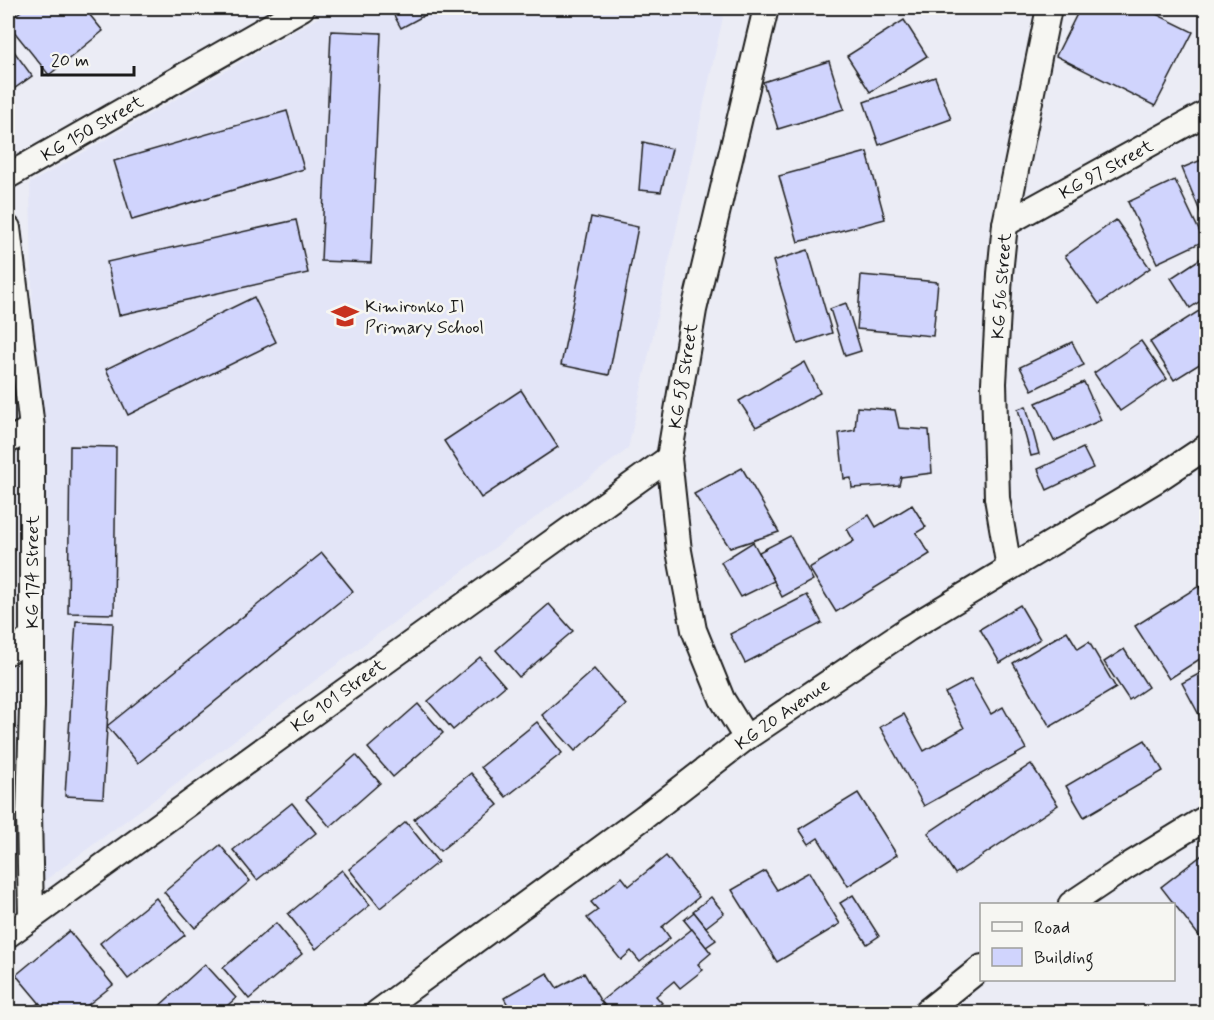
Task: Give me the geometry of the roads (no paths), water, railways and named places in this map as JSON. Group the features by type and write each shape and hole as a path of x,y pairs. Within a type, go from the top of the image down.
{"street":[{"name":"KG 150 Street","path":"8,176 302,8"},
{"name":"KG 58 Street","path":"746,738 722,699 694,630 679,551 669,458 693,310 766,8"},
{"name":"KG 56 Street","path":"1009,568 997,498 994,382 1005,224 1048,8"},
{"name":"KG 97 Street","path":"1005,224 1206,113"},
{"name":"KG 174 Street","path":"8,228 32,428 31,918"},
{"path":"8,441 32,428"},
{"name":"KG 20 Avenue","path":"378,1012 644,817 746,738 908,629 1155,481 1206,447"},
{"name":"KG 101 Street","path":"8,935 669,458"},
{"path":"8,652 32,638"},
{"path":"1072,903 1206,818"},
{"path":"926,1012 980,968"}],"place":[{"name":"Kimironko II Primary School","path":"345,316"}]}
